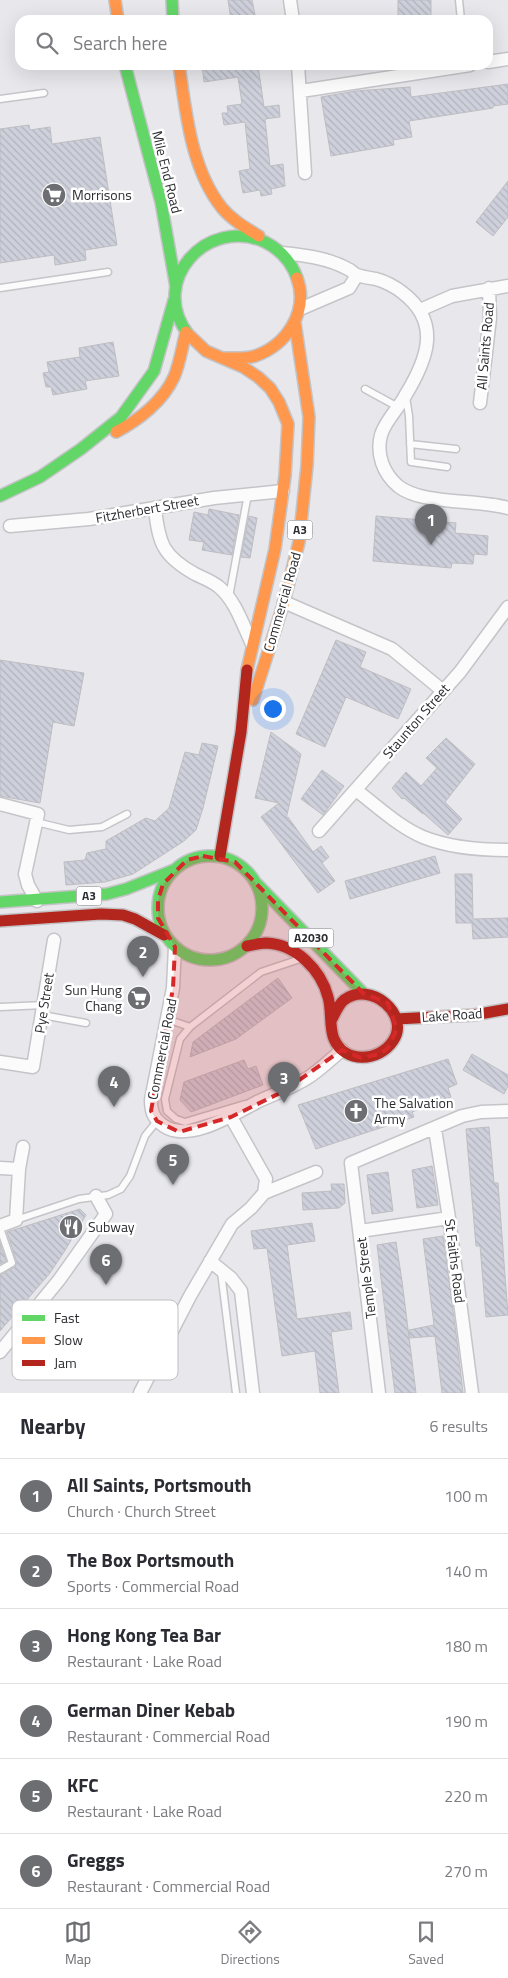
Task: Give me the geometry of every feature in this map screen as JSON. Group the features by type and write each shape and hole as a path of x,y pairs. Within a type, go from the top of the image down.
{"main road":[{"path":"115,0 117,15"},
{"path":"172,0 173,15"},
{"name":"Mile End Road","path":"125,70 161,202 175,292"},
{"path":"175,292 180,320 186,332 202,349 224,358 238,360 266,354 283,340 295,323 300,309 301,293 298,278 282,253 223,210 206,185 186,114 180,70"},
{"path":"0,496 40,477 81,449 121,417 154,372 182,269 190,257 200,248 225,236 253,237 266,242"},
{"name":"Commercial Road","path":"241,730 284,602 299,542 308,466 309,416 295,323"},
{"path":"81,449 129,426 160,397 174,379 186,332"},
{"name":"Commercial Road","path":"220,856 241,730 243,695 252,644 273,558 283,491 288,425 279,399 261,379 251,370 224,358"},
{"path":"203,856 220,856 235,862 248,871 257,884 262,900 262,916 257,932 247,946 230,956 211,961 186,955 175,947 164,934 158,918 158,900 163,884 174,870 188,860 203,856"},
{"name":"A3","path":"0,902 108,894 174,870"},
{"name":"A2030","path":"257,884 363,993"},
{"name":"A3","path":"0,921 108,914 135,919 164,934"},
{"name":"A2030","path":"247,946 266,943 282,947 306,958 319,974 327,993 332,1020"},
{"path":"363,993 381,997 393,1010 396,1019 397,1029 394,1039 388,1048 371,1058 360,1058 350,1055 342,1050 333,1036 332,1020 336,1009 352,995 363,993"},
{"name":"Lake Road","path":"396,1019 474,1015 508,1009"}],"street":[{"path":"290,0 292,15"},
{"path":"493,61 508,59"},
{"path":"299,70 305,173"},
{"path":"301,91 437,70"},
{"path":"282,253 309,256 347,268 357,275 379,280 402,292 420,310 428,331 426,354 406,395 382,434 379,447 382,463 391,479 400,488 416,496 492,503 508,508"},
{"path":"300,309 349,288 357,275"},
{"path":"420,310 452,296 508,286"},
{"name":"All Saints Road","path":"480,404 490,318 489,288"},
{"name":"Fitzherbert Street","path":"10,526 89,519 214,498 283,491"},
{"path":"155,509 158,531 164,548 175,561 218,586 230,597 252,644"},
{"path":"284,602 392,649 443,691"},
{"name":"Staunton Street","path":"319,831 475,654 508,607"},
{"path":"356,790 403,826 423,837 462,847 508,850"},
{"path":"0,804 37,818 25,874 28,885 37,900"},
{"name":"Pye Street","path":"0,1062 33,1067 54,940"},
{"name":"Commercial Road","path":"157,1121 151,1111 151,1100 173,988 175,947"},
{"path":"157,1121 179,1132 191,1131 232,1117 310,1076 342,1050"},
{"path":"435,1128 474,1113 508,1111"},
{"path":"232,1117 266,1179 264,1193"},
{"name":"Temple Street","path":"379,1393 352,1162 435,1128"},
{"name":"St Faiths Road","path":"435,1128 472,1393"},
{"path":"0,1227 16,1220 19,1169 23,1147"},
{"path":"0,1168 19,1169"},
{"path":"178,1321 232,1224 251,1208 264,1193 316,1172"},
{"path":"43,1300 106,1214 96,1196"},
{"path":"360,1231 449,1218"},
{"path":"210,1261 231,1278 240,1291 252,1393"},
{"path":"0,1352 12,1337"},
{"path":"140,1393 147,1380"}],"lane":[{"path":"459,0 460,15"},
{"path":"0,99 44,92"},
{"path":"0,288 108,272"},
{"path":"366,390 398,407"},
{"path":"406,395 411,462 447,466"},
{"path":"410,444 456,449"},
{"path":"230,597 248,494"},
{"path":"37,818 69,830 102,827 127,814"},
{"path":"258,1102 241,1104 185,1122 176,1119 167,1111 165,1099 180,1039 190,1027 261,972 286,962 306,958"},
{"path":"0,1007 43,1010 86,1023"},
{"path":"167,1019 190,1027"},
{"name":"Commercial Road","path":"16,1220 79,1199 115,1192 125,1185 145,1136 157,1121"},
{"path":"0,1227 12,1263 0,1270"},
{"path":"221,1271 236,1393"}],"highlighted area":[{"path":"203,856 235,862 363,993 388,1003 397,1029 388,1048 380,1054 361,1058 342,1050 282,1092 231,1117 179,1132 157,1121 151,1111 173,988 175,947 158,918 158,900 163,884 187,860"}],"building":[{"path":"228,0 252,0 255,15 230,15"},
{"path":"398,0 431,0 431,15 398,15"},
{"path":"203,70 259,70 264,107 279,105 280,117 265,119 270,166 283,164 285,186 271,189 272,194 261,196 260,190 243,193 239,171 250,169 245,122 224,125 222,113 228,113 227,106 242,104 238,77 204,82"},
{"path":"508,84 508,104 409,121 412,137 393,140 394,145 331,156 321,97 356,91 410,87 411,97"},
{"name":"Morrisons","path":"29,125 30,130 50,127 52,144 100,137 117,245 85,250 86,260 55,265 54,255 0,263 0,129"},
{"path":"508,181 508,217 493,236 476,222"},
{"path":"113,342 119,376 85,381 87,389 53,395 51,387 46,387 43,373 49,372 47,362 80,357 79,348"},
{"path":"209,509 239,515 232,555 202,550 204,542 189,540 194,512 208,515"},
{"path":"249,516 257,518 250,558 241,557"},
{"path":"376,516 456,523 455,533 488,536 487,555 474,554 473,564 452,563 451,568 373,561"},
{"path":"336,640 366,652 360,667 411,689 398,719 346,697 325,747 296,734"},
{"path":"0,660 84,673 74,726 53,722 40,803 0,796"},
{"path":"271,732 301,754 286,819 288,817 313,852 321,846 329,857 322,863 335,881 318,893 261,817 279,803 255,798"},
{"path":"446,738 475,764 445,802 462,819 448,835 422,812 423,814 404,798 402,799 392,788 406,772 421,786 437,768 426,758"},
{"path":"202,743 218,746 196,830 184,841 133,874 105,882 66,885 64,862 85,860 87,853 106,849 106,841 146,818 155,821 169,808 185,752 199,755"},
{"path":"322,770 344,786 323,815 301,799"},
{"path":"435,856 440,873 350,899 345,881"},
{"path":"455,874 472,874 473,919 508,918 508,937 473,939 472,923 456,923"},
{"path":"278,978 292,998 236,1039 190,1057 193,1042"},
{"path":"472,1054 508,1075 508,1086 504,1094 463,1070"},
{"name":"The Salvation Army","path":"448,1059 457,1084 448,1088 451,1097 412,1112 414,1117 316,1149 298,1105"},
{"path":"244,1060 248,1069 256,1066 263,1085 191,1112 180,1100 184,1082"},
{"path":"489,1127 494,1183 498,1183 508,1315 486,1317 480,1246 476,1246 466,1129"},
{"path":"432,1166 438,1205 417,1208 412,1170"},
{"path":"388,1172 393,1211 372,1214 367,1175"},
{"path":"331,1184 344,1184 345,1203 339,1208 303,1210 302,1193 332,1191"},
{"path":"80,1209 86,1215 50,1273 27,1300 12,1300 12,1317 0,1331 0,1275 15,1267 17,1263 7,1232"},
{"path":"312,1223 315,1241 287,1245 297,1319 350,1312 352,1329 331,1332 339,1393 320,1393 315,1351 282,1356 267,1248 254,1249 251,1231"},
{"path":"443,1236 463,1393 442,1393 435,1336 410,1338 409,1330 434,1325 423,1239"},
{"path":"396,1242 416,1393 395,1393 393,1378 377,1245"},
{"path":"0,1243 6,1261 0,1264"}],"traffic: fast":[{"path":"172,0 173,15"},
{"path":"126,70 161,202 176,287"},
{"path":"188,334 177,314 175,294 179,275 190,258 205,246 223,238 243,236 265,242 285,257 292,266 297,278"},
{"path":"0,496 40,477 81,449 121,417 154,371 174,300"},
{"path":"210,856 230,860 247,871 258,888 262,908 258,928 247,945 230,956 210,960 190,956 173,945 162,928 158,908 162,888 173,871 190,860 210,856"},
{"path":"0,902 107,894 126,889 174,870"},
{"path":"257,884 363,993"}],"traffic: slow":[{"path":"115,0 117,15"},
{"path":"180,70 192,140 203,176 222,208 239,223 259,236"},
{"path":"224,358 255,356 277,344 286,335 297,314 300,303 300,290 297,278"},
{"path":"253,700 284,602 299,542 307,466 309,417 295,323"},
{"path":"116,432 142,416 164,394 176,372 186,332"},
{"path":"188,334 206,351 243,367 258,377 270,388 279,402 288,424 285,476 275,549 247,670"}],"traffic: jam":[{"path":"220,856 241,732 247,670"},
{"path":"0,921 101,914 123,915 135,919 164,935"},
{"path":"247,946 264,943 277,944 297,953 306,960 320,977 325,987 330,1007 334,1039 346,1053 362,1057 379,1053 393,1041 397,1031 397,1021 393,1011 376,997 366,994 355,995 344,1000 332,1019"},
{"path":"396,1019 474,1015 508,1009"}],"place":[{"name":"Morrisons","path":"54,195"},
{"name":"All Saints, Portsmouth","path":"431,545"},
{"name":"The Box Portsmouth","path":"143,977"},
{"name":"Sun Hung Chang","path":"139,998"},
{"name":"Hong Kong Tea Bar","path":"284,1103"},
{"name":"German Diner Kebab","path":"114,1107"},
{"name":"The Salvation Army","path":"356,1111"},
{"name":"KFC","path":"173,1185"},
{"name":"Subway","path":"71,1227"},
{"name":"Greggs","path":"106,1285"}]}
